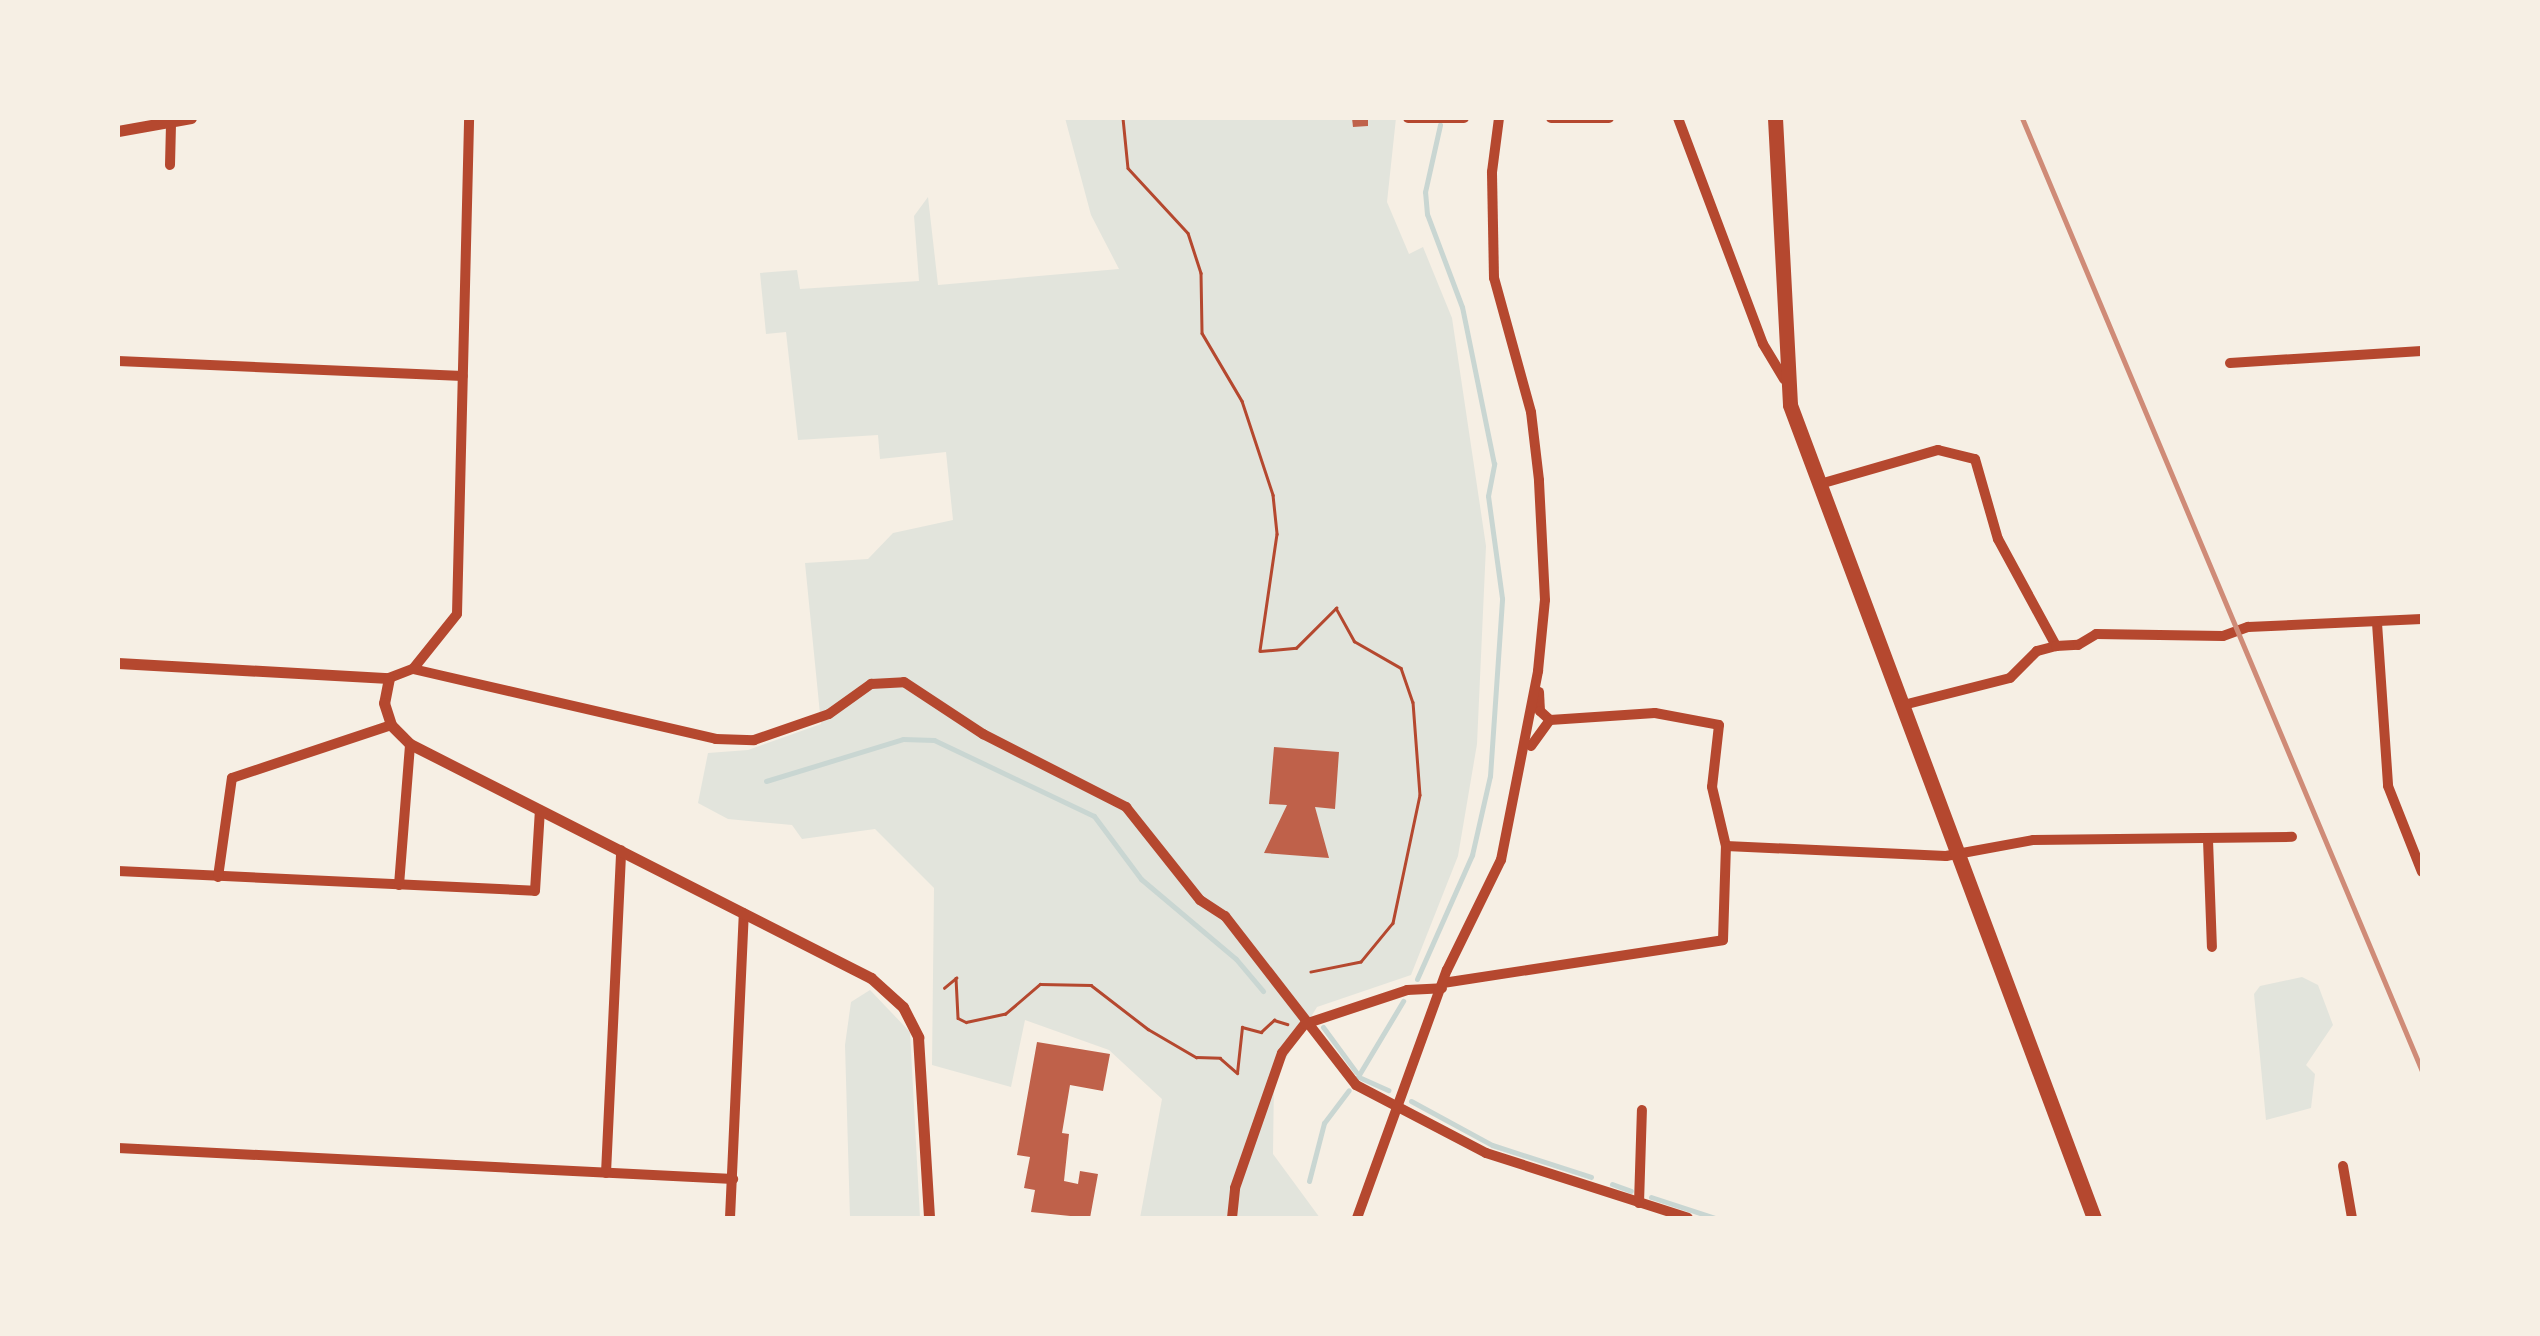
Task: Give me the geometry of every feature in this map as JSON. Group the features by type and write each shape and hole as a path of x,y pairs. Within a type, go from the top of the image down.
{"highway":[{"path":"1779,118 1784,379 2094,1218"}],"street":[{"path":"118,131 190,118"},
{"path":"118,663 388,678 413,668 458,614 469,118"},
{"path":"1408,118 1464,118"},
{"path":"1357,1218 1443,985 1501,860 1522,773 1538,671 1546,600 1539,480 1531,412 1494,278 1492,172 1499,118"},
{"path":"1552,118 1609,118"},
{"path":"1678,118 1762,344 1784,379"},
{"path":"170,165 171,123"},
{"path":"2230,364 2422,351"},
{"path":"118,361 463,376"},
{"path":"1820,484 1938,450 1958,450 1975,459 1998,539 2056,646"},
{"path":"1903,705 2010,678 2038,651 2078,645 2096,634 2223,636 2248,627 2422,619"},
{"path":"2377,623 2388,786 2422,872"},
{"path":"413,668 735,739 794,729 830,714 871,684 904,682 983,734 1126,807 1180,878 1226,916 1305,1024 1356,1085 1399,1104 1486,1153 1688,1218"},
{"path":"1538,671 1540,712 1550,720"},
{"path":"388,678 384,703 391,725 410,744 871,978 910,1018 922,1054 922,1177 929,1218"},
{"path":"1232,1218 1235,1188 1282,1054 1305,1024 1408,990 1723,940 1726,846 1712,787 1719,724 1655,713 1550,720 1533,735 1529,769 1522,773"},
{"path":"218,877 232,778 391,725"},
{"path":"398,885 410,744"},
{"path":"118,871 535,891 540,810"},
{"path":"1726,846 1958,854 2033,840 2292,837"},
{"path":"2208,840 2212,947"},
{"path":"606,1173 621,850"},
{"path":"730,1218 744,913"},
{"path":"1639,1203 1642,1110"},
{"path":"118,1148 732,1180"},
{"path":"2343,1166 2352,1218"}],"path":[{"path":"1123,118 1128,168 1188,233 1201,273 1202,333 1248,416 1273,496 1277,534 1260,651 1273,655 1296,648 1336,608 1354,641 1402,668 1413,702 1420,795 1393,923 1360,962 1311,972"},
{"path":"944,988 956,978 958,1018 966,1022 1006,1014 1040,984 1091,985 1148,1029 1196,1056 1220,1058 1238,1073 1242,1027 1261,1032 1270,1022 1282,1023"}],"shaded area":[{"path":"1065,118 1396,118 1387,202 1409,254 1423,247 1452,318 1486,546 1477,744 1458,856 1411,975 1317,1007 1274,1078 1273,1154 1320,1218 1140,1218 1162,1099 1109,1050 1025,1020 1011,1087 932,1065 934,888 875,829 802,839 792,825 728,819 698,803 708,753 748,750 821,724 805,563 868,559 893,533 953,520 946,452 880,459 878,435 798,440 786,332 766,334 760,273 797,270 800,289 919,281 914,216 928,197 938,285 1119,269 1091,215"},
{"path":"2302,977 2318,985 2333,1025 2306,1065 2315,1074 2311,1108 2266,1120 2254,994 2260,986"},
{"path":"870,990 910,1032 920,1218 850,1218 845,1045 851,1002"}],"building":[{"path":"1352,118 1368,118 1368,126 1353,127"},
{"path":"1274,747 1339,752 1335,809 1315,807 1329,858 1264,853 1287,805 1269,804"},
{"path":"1037,1042 1110,1054 1103,1091 1070,1085 1062,1133 1069,1134 1064,1181 1078,1184 1080,1171 1098,1174 1090,1218 1031,1212 1035,1190 1024,1188 1030,1157 1017,1155"}],"waterway":[{"path":"1417,979 1472,855 1490,776 1502,598 1488,496 1494,464 1462,307 1427,214 1425,192 1440,125"},
{"path":"766,781 903,739 934,740 1094,816 1141,879 1236,959 1263,991"},
{"path":"1357,1078 1403,1001"},
{"path":"1323,1027 1356,1072"},
{"path":"1361,1078 1388,1090"},
{"path":"1309,1181 1324,1123 1349,1090"},
{"path":"1411,1101 1492,1145 1591,1177"},
{"path":"1612,1184 1631,1191"},
{"path":"1651,1197 1715,1218"}],"railway":[{"path":"2022,118 2422,1071"}]}
